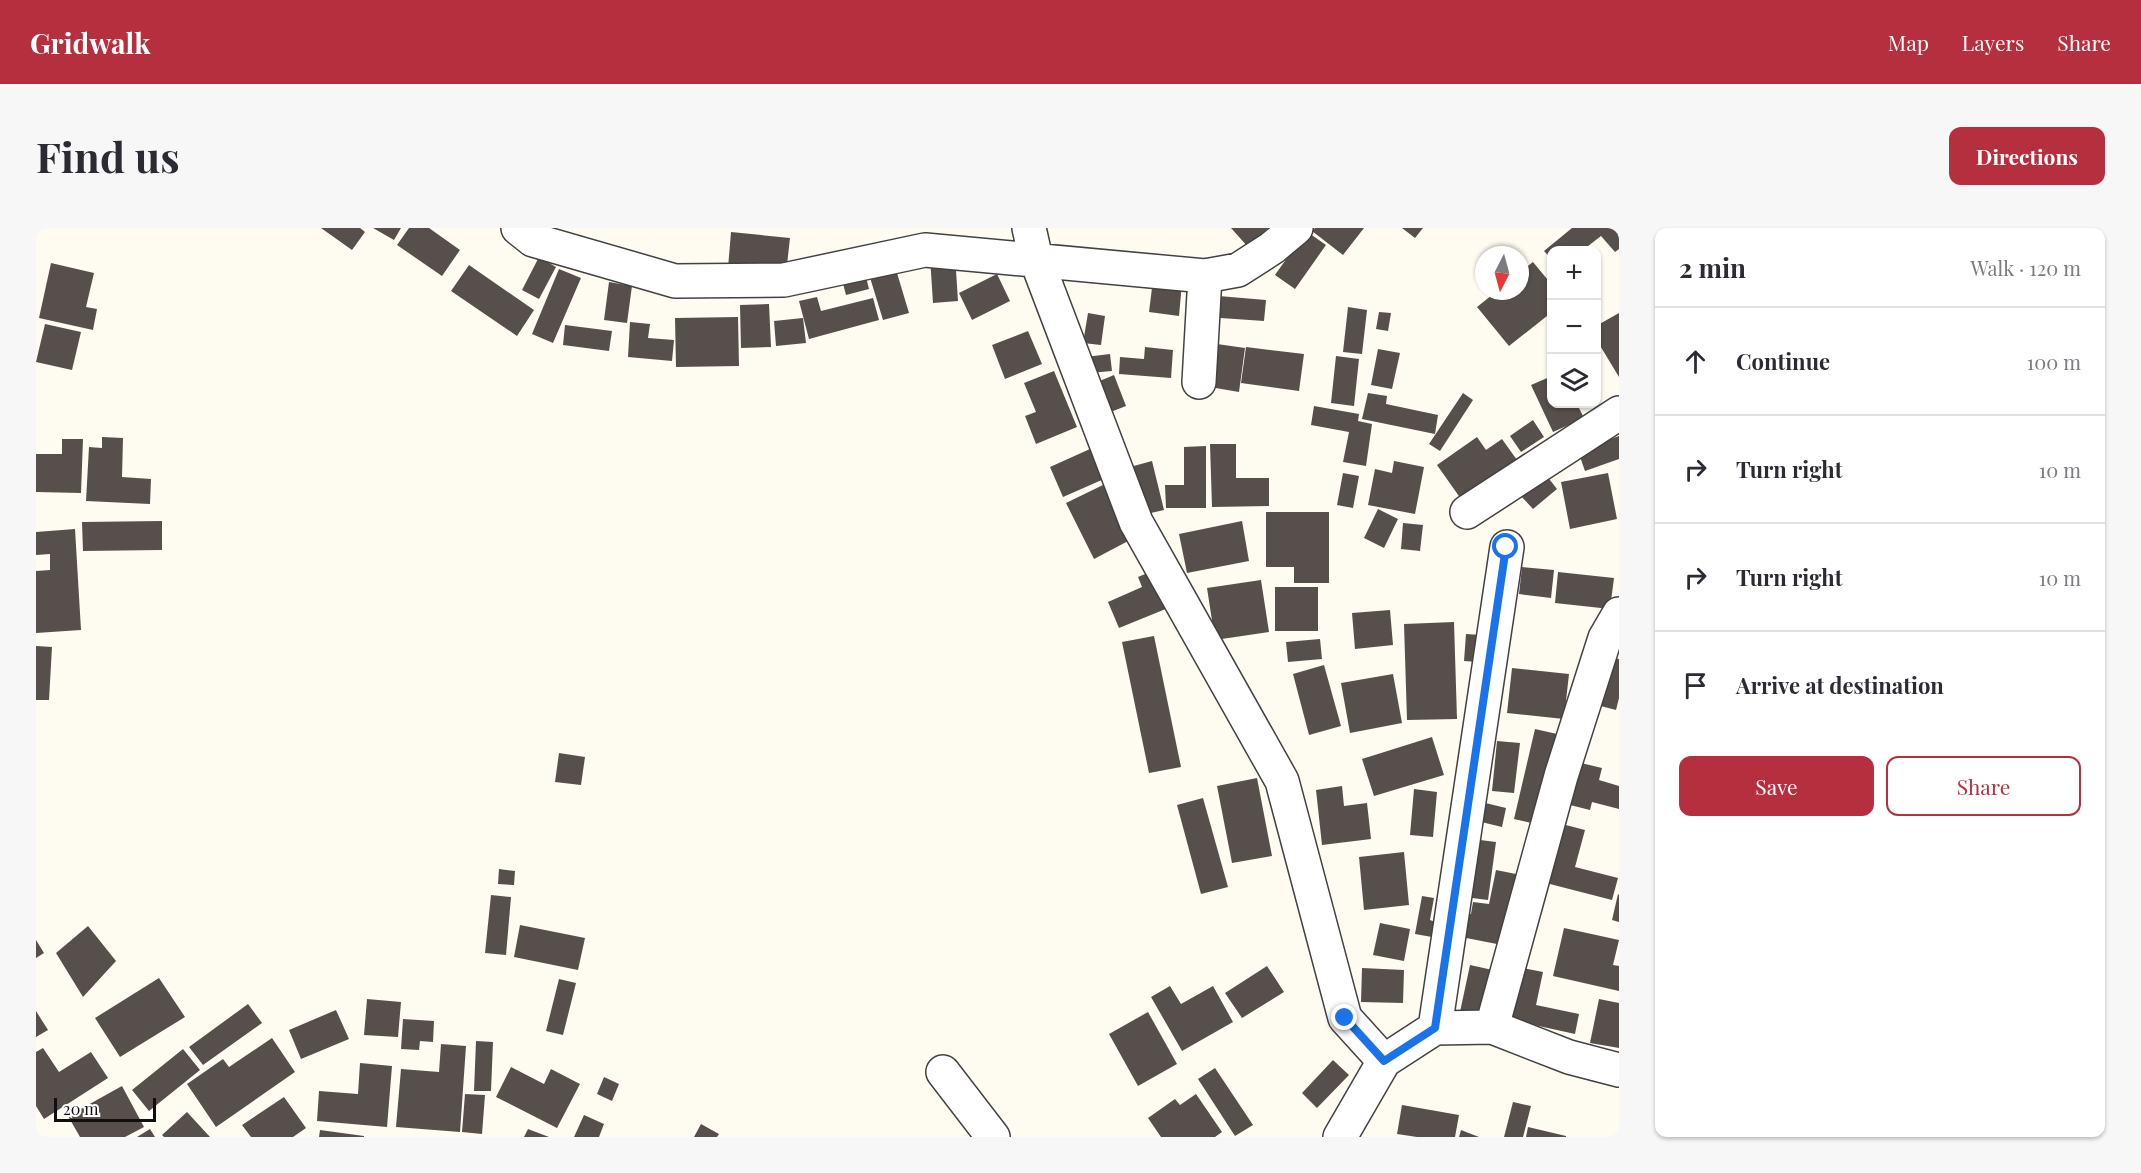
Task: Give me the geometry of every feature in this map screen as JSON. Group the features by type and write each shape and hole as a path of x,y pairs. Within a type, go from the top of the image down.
{"street":[{"path":"518,228 533,240 675,281 784,280 926,250 1033,244 1205,276 1238,270 1272,248 1296,228"},
{"path":"1033,244 1136,522 1282,781 1345,1018 1384,1061"},
{"path":"1199,382 1205,276"},
{"path":"1467,512 1619,413"},
{"path":"1435,1028 1506,547"},
{"path":"1492,1027 1561,776 1605,638 1619,614"},
{"path":"1340,1137 1384,1061 1435,1028 1492,1027 1569,1056 1619,1070"},
{"path":"943,1072 993,1137"}],"building":[{"path":"321,228 360,228 365,232 352,250"},
{"path":"373,228 401,228 394,240"},
{"path":"409,228 429,228 460,250 442,276 397,245"},
{"path":"1231,228 1268,228 1248,247"},
{"path":"1315,228 1364,228 1343,255 1312,231"},
{"path":"1402,228 1423,228 1415,238"},
{"path":"1572,228 1616,228 1619,231 1619,249 1615,252 1601,236 1588,246 1550,246"},
{"path":"1306,231 1326,245 1295,289 1275,275"},
{"path":"731,232 790,238 786,274 728,268"},
{"path":"955,255 958,301 933,303 930,257"},
{"path":"539,257 556,267 539,299 522,290"},
{"path":"1533,262 1547,279 1547,316 1509,346 1477,307 1486,300 1529,300 1529,265"},
{"path":"51,263 94,273 86,307 97,309 93,330 39,318"},
{"path":"894,263 909,313 883,320 868,271"},
{"path":"469,265 534,310 517,336 451,291"},
{"path":"559,269 581,278 553,343 532,334"},
{"path":"864,269 869,289 846,295 841,276"},
{"path":"997,274 1010,301 972,320 959,293"},
{"path":"1153,280 1182,283 1179,316 1149,312"},
{"path":"609,282 632,286 627,323 604,320"},
{"path":"1207,295 1266,300 1264,321 1206,317"},
{"path":"817,297 821,311 873,298 879,320 809,339 799,301"},
{"path":"769,304 771,347 741,348 740,305"},
{"path":"1348,307 1367,310 1362,354 1343,352"},
{"path":"1379,312 1391,313 1388,331 1376,329"},
{"path":"1088,313 1105,316 1101,345 1083,343"},
{"path":"1619,313 1619,377 1601,347 1601,323"},
{"path":"738,317 739,366 676,367 675,318"},
{"path":"803,318 806,343 776,346 774,321"},
{"path":"630,322 650,324 648,338 674,340 672,361 628,357"},
{"path":"45,324 81,332 72,370 36,362"},
{"path":"565,325 612,331 609,351 563,345"},
{"path":"1028,331 1042,364 1005,379 992,345"},
{"path":"1210,343 1245,348 1239,392 1204,386"},
{"path":"1145,347 1173,350 1171,378 1119,374 1120,357 1144,359"},
{"path":"1246,347 1304,354 1299,391 1241,383"},
{"path":"1378,349 1400,353 1392,389 1371,385"},
{"path":"1110,354 1112,371 1078,374 1077,358"},
{"path":"1336,356 1359,359 1354,406 1331,403"},
{"path":"1054,371 1077,427 1036,444 1025,416 1036,412 1024,383"},
{"path":"1114,375 1126,406 1103,415 1090,385"},
{"path":"1547,378 1547,408 1579,408 1584,418 1553,432 1531,385"},
{"path":"1368,393 1387,396 1386,404 1438,415 1435,434 1362,419"},
{"path":"1463,393 1473,400 1440,451 1429,444"},
{"path":"1314,406 1359,414 1358,421 1372,424 1366,466 1343,462 1349,432 1311,425"},
{"path":"1533,420 1544,437 1521,452 1510,436"},
{"path":"1619,436 1619,459 1585,471 1578,451"},
{"path":"102,437 123,438 122,477 151,479 150,504 86,501 89,447 102,448"},
{"path":"1477,437 1486,450 1502,439 1517,460 1461,499 1437,465"},
{"path":"62,439 83,439 81,493 36,492 36,454 62,454"},
{"path":"1210,444 1236,444 1236,478 1269,478 1269,506 1212,507"},
{"path":"1206,446 1206,508 1166,508 1165,485 1184,485 1184,447"},
{"path":"1090,449 1104,479 1063,497 1050,467"},
{"path":"1152,461 1164,510 1142,515 1130,467"},
{"path":"1394,461 1424,467 1415,514 1368,505 1375,469 1392,473"},
{"path":"1343,473 1359,476 1353,508 1337,505"},
{"path":"1608,473 1617,519 1570,529 1561,482"},
{"path":"1546,475 1557,489 1533,509 1521,496"},
{"path":"1105,484 1132,539 1094,559 1066,503"},
{"path":"1378,509 1398,519 1384,548 1364,538"},
{"path":"1266,512 1329,512 1329,583 1294,583 1294,567 1266,567"},
{"path":"162,521 162,550 83,551 82,522"},
{"path":"1242,521 1249,561 1187,573 1179,534"},
{"path":"1403,523 1423,525 1420,551 1401,549"},
{"path":"75,529 81,630 36,633 36,571 50,570 50,554 36,555 36,532"},
{"path":"1522,567 1554,570 1551,598 1519,594"},
{"path":"1157,569 1173,606 1119,628 1108,602 1142,587 1138,577"},
{"path":"1558,572 1614,578 1610,609 1555,603"},
{"path":"1261,580 1269,632 1215,640 1207,588"},
{"path":"1275,587 1318,587 1318,631 1275,631"},
{"path":"1390,610 1393,645 1355,649 1352,613"},
{"path":"1454,622 1457,719 1407,720 1404,624"},
{"path":"1466,634 1481,635 1478,662 1464,661"},
{"path":"1154,636 1181,767 1149,773 1122,642"},
{"path":"1320,639 1322,659 1288,662 1286,642"},
{"path":"36,646 52,647 49,700 36,700"},
{"path":"1606,656 1619,659 1619,698 1616,710 1593,704"},
{"path":"1324,665 1341,726 1309,735 1293,674"},
{"path":"1512,668 1569,674 1564,719 1507,713"},
{"path":"1393,674 1402,723 1350,733 1341,683"},
{"path":"1535,729 1557,734 1536,824 1514,819"},
{"path":"1432,737 1444,775 1374,796 1362,759"},
{"path":"1497,741 1520,743 1514,793 1492,791"},
{"path":"559,753 585,757 581,785 555,782"},
{"path":"1581,763 1602,768 1599,780 1619,786 1619,809 1592,802 1590,810 1570,805"},
{"path":"1257,778 1272,856 1232,863 1217,786"},
{"path":"1342,786 1344,806 1367,803 1371,839 1322,845 1316,790"},
{"path":"1414,789 1437,792 1433,837 1410,835"},
{"path":"1203,798 1228,887 1201,894 1177,805"},
{"path":"1477,801 1506,808 1502,827 1473,820"},
{"path":"1562,824 1585,830 1575,867 1618,878 1612,900 1546,883"},
{"path":"1472,839 1496,842 1488,900 1464,897"},
{"path":"1404,852 1409,905 1364,910 1359,857"},
{"path":"499,869 515,871 514,885 498,884"},
{"path":"1496,870 1521,875 1507,946 1451,935 1455,912 1471,914 1473,902 1489,904"},
{"path":"491,895 511,897 506,955 485,953"},
{"path":"1619,895 1619,922 1612,920"},
{"path":"1422,896 1434,898 1430,920 1435,922 1432,937 1415,934"},
{"path":"1380,923 1410,929 1404,961 1373,955"},
{"path":"520,925 585,938 578,970 514,957"},
{"path":"88,926 116,961 83,997 56,953"},
{"path":"1564,928 1619,940 1613,965 1619,966 1619,991 1553,976"},
{"path":"36,940 44,953 36,958"},
{"path":"1470,965 1497,971 1487,1017 1460,1012"},
{"path":"1267,966 1284,992 1242,1018 1225,993"},
{"path":"1362,968 1404,970 1403,1003 1361,1002"},
{"path":"1523,968 1543,972 1536,1005 1579,1014 1575,1034 1512,1020"},
{"path":"159,978 185,1017 120,1057 95,1018"},
{"path":"559,979 576,983 563,1035 546,1031"},
{"path":"1170,986 1181,1004 1213,986 1233,1022 1182,1051 1151,997"},
{"path":"367,999 401,1002 398,1037 364,1035"},
{"path":"1599,999 1619,1003 1619,1048 1590,1043"},
{"path":"248,1004 262,1023 203,1065 189,1047"},
{"path":"336,1010 349,1039 301,1059 289,1030"},
{"path":"36,1011 48,1030 36,1037"},
{"path":"1148,1012 1177,1064 1138,1086 1109,1034"},
{"path":"403,1019 434,1021 433,1042 420,1041 419,1050 401,1049"},
{"path":"272,1038 295,1072 216,1127 187,1084 223,1059 229,1067"},
{"path":"476,1041 493,1042 491,1091 474,1091"},
{"path":"441,1044 466,1046 460,1132 396,1127 401,1069 439,1072"},
{"path":"43,1048 59,1072 91,1052 108,1078 44,1119 36,1106 36,1052"},
{"path":"183,1049 200,1070 149,1111 132,1090"},
{"path":"1333,1060 1349,1075 1317,1108 1302,1093"},
{"path":"360,1063 392,1066 387,1127 317,1121 319,1091 358,1094"},
{"path":"511,1067 544,1084 551,1069 580,1084 557,1128 496,1097"},
{"path":"1215,1068 1253,1125 1235,1136 1198,1079"},
{"path":"604,1077 619,1084 612,1101 597,1094"},
{"path":"122,1086 144,1127 125,1137 80,1137 68,1116"},
{"path":"465,1094 485,1095 482,1134 462,1132"},
{"path":"1196,1094 1222,1132 1215,1137 1161,1137 1148,1118 1175,1099 1180,1105"},
{"path":"284,1097 306,1128 293,1137 251,1137 242,1125"},
{"path":"1513,1102 1531,1106 1523,1137 1504,1137"},
{"path":"1402,1105 1459,1115 1455,1137 1417,1137 1397,1134"},
{"path":"187,1112 210,1137 164,1137 162,1135"},
{"path":"584,1115 604,1124 599,1137 574,1137"},
{"path":"701,1124 719,1134 717,1137 694,1137"},
{"path":"1528,1127 1566,1136 1566,1137 1526,1137"},
{"path":"150,1129 155,1137 137,1137"},
{"path":"528,1129 549,1137 524,1137"},
{"path":"320,1130 364,1136 364,1137 319,1137"},
{"path":"1461,1130 1479,1137 1459,1137"}],"route":[{"path":"1345,1018 1384,1061 1435,1028 1506,547"}]}
